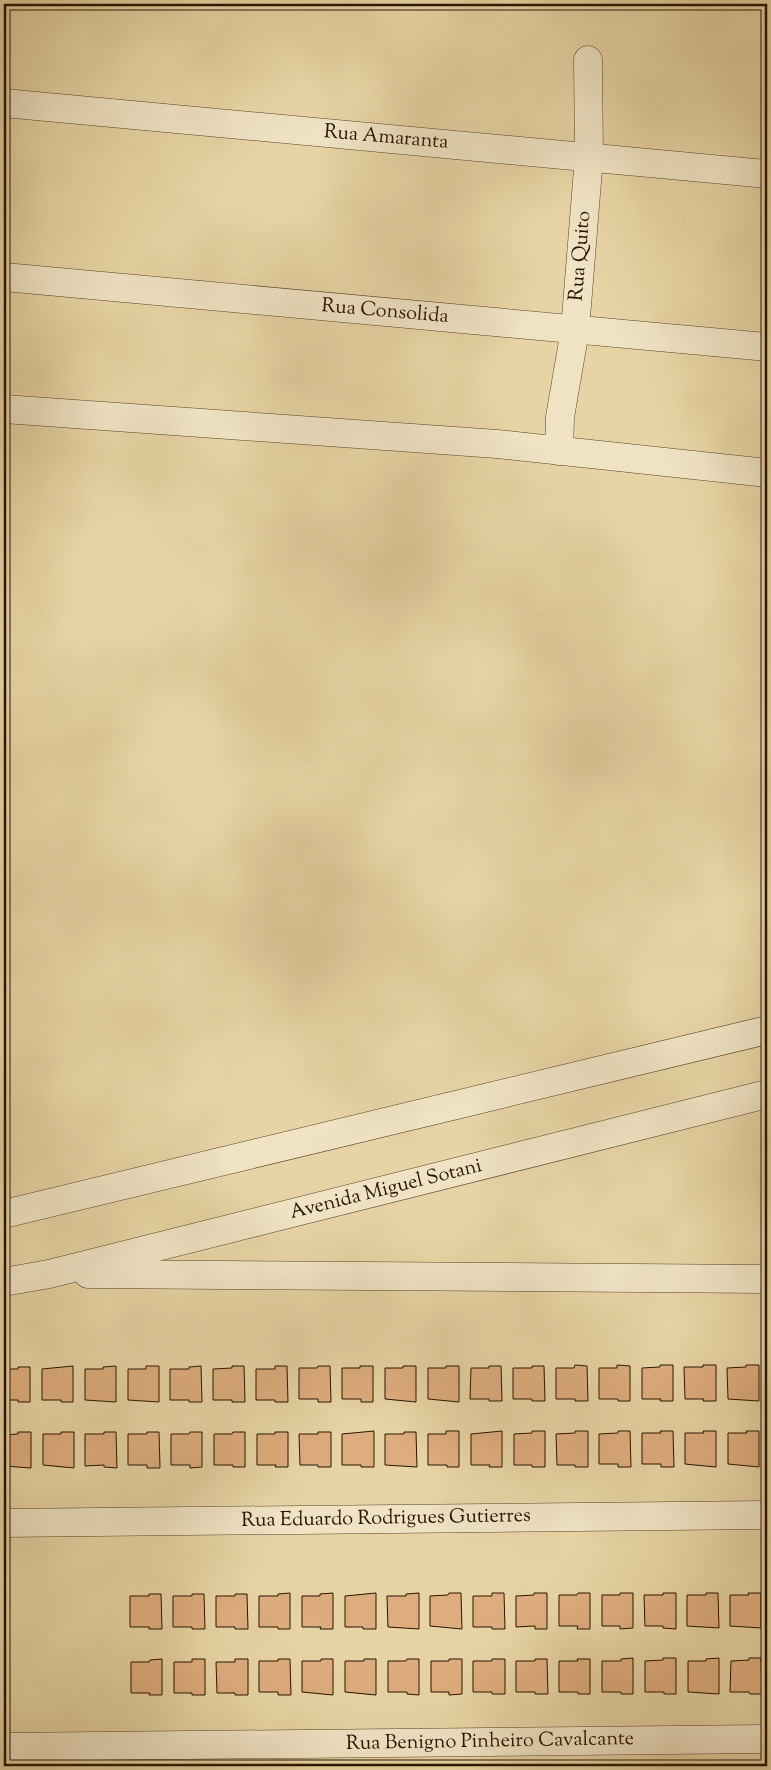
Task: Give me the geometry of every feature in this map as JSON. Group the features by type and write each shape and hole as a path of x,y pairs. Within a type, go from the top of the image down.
{"street":[{"name":"Rua Quito","path":"559,452 560,417 575,330 589,157 588,60"},
{"name":"Rua Amaranta","path":"4,103 767,174"},
{"name":"Rua Consolida","path":"4,277 767,347"},
{"path":"4,409 497,444 767,473"},
{"path":"4,1214 767,1030"},
{"name":"Avenida Miguel Sotani","path":"4,1282 49,1274 767,1094"},
{"path":"49,1274 767,1279"},
{"name":"Rua Eduardo Rodrigues Gutierres","path":"4,1523 767,1515"},
{"name":"Rua Benigno Pinheiro Cavalcante","path":"4,1748 767,1739"}],"building":[{"path":"575,1365 587,1366 588,1401 556,1399 556,1368 574,1368"},
{"path":"617,1365 630,1366 630,1401 599,1399 599,1368 617,1368"},
{"path":"660,1365 673,1365 673,1401 642,1399 642,1368 660,1367"},
{"path":"703,1365 716,1365 716,1401 685,1399 684,1367 703,1367"},
{"path":"746,1365 759,1365 759,1401 728,1399 727,1368 746,1367"},
{"path":"73,1366 73,1402 42,1400 42,1369"},
{"path":"116,1366 116,1402 85,1400 85,1369 103,1369 103,1367"},
{"path":"146,1366 159,1366 159,1402 128,1400 128,1369 146,1369"},
{"path":"201,1366 202,1402 170,1400 170,1369 189,1369 189,1367"},
{"path":"232,1366 244,1366 245,1402 213,1400 213,1369 232,1368"},
{"path":"275,1366 287,1366 288,1402 256,1400 256,1369 275,1369"},
{"path":"318,1366 330,1366 331,1402 318,1402 318,1399 299,1399 299,1368 317,1368"},
{"path":"360,1366 373,1366 373,1402 361,1402 361,1399 342,1399 342,1368 360,1368"},
{"path":"403,1366 416,1366 416,1402 385,1399 385,1368 403,1368"},
{"path":"446,1366 459,1366 459,1402 428,1399 428,1368 446,1368"},
{"path":"489,1366 501,1366 502,1401 470,1399 471,1368 489,1368"},
{"path":"532,1366 544,1366 545,1401 513,1399 513,1368 532,1368"},
{"path":"18,1367 30,1367 30,1402 4,1400 4,1369 18,1369"},
{"path":"374,1431 374,1467 342,1465 342,1434"},
{"path":"446,1431 459,1431 459,1467 428,1465 428,1434 446,1434"},
{"path":"502,1431 502,1467 471,1465 471,1434"},
{"path":"532,1431 545,1431 545,1467 514,1465 514,1434 532,1433"},
{"path":"575,1431 588,1431 588,1467 557,1465 556,1434 575,1433"},
{"path":"618,1431 630,1431 631,1467 618,1467 618,1464 599,1464 599,1434 618,1433"},
{"path":"660,1431 673,1431 674,1467 661,1467 661,1464 642,1464 642,1433 661,1433"},
{"path":"703,1431 716,1431 716,1467 685,1464 685,1433 704,1433"},
{"path":"746,1431 759,1431 759,1467 728,1464 728,1433 747,1433"},
{"path":"18,1432 31,1432 31,1468 4,1466 4,1435 18,1434"},
{"path":"61,1432 74,1432 74,1468 43,1465 43,1434 61,1434"},
{"path":"104,1432 116,1432 117,1468 104,1467 104,1465 85,1466 85,1434 104,1434"},
{"path":"147,1432 159,1432 160,1468 147,1468 147,1465 128,1465 128,1434 147,1434"},
{"path":"190,1432 202,1432 202,1467 190,1468 190,1465 171,1465 171,1434 189,1434"},
{"path":"233,1432 245,1432 245,1467 214,1465 214,1434 232,1434"},
{"path":"275,1432 288,1432 288,1467 257,1465 257,1434 275,1434"},
{"path":"318,1432 331,1432 331,1467 300,1465 299,1434 318,1434"},
{"path":"404,1432 416,1432 417,1467 385,1465 385,1434 404,1434"},
{"path":"290,1593 290,1629 259,1627 259,1596 278,1596 278,1594"},
{"path":"333,1593 333,1629 302,1627 302,1596 320,1596 320,1594"},
{"path":"376,1593 376,1629 345,1627 345,1596"},
{"path":"419,1593 419,1629 388,1627 387,1596 406,1596 406,1594"},
{"path":"449,1593 461,1593 462,1629 430,1626 430,1596 448,1595"},
{"path":"492,1593 504,1593 505,1629 473,1627 473,1596 492,1596"},
{"path":"534,1593 547,1593 547,1629 535,1629 535,1626 516,1627 516,1596 534,1595"},
{"path":"578,1593 590,1593 590,1629 577,1629 578,1626 559,1626 559,1595 577,1595"},
{"path":"620,1593 633,1593 633,1628 620,1629 620,1626 602,1626 602,1595 620,1595"},
{"path":"663,1593 676,1593 676,1629 663,1628 663,1626 645,1626 644,1595 663,1595"},
{"path":"706,1593 718,1593 719,1628 687,1626 687,1595 706,1595"},
{"path":"748,1593 761,1593 761,1628 730,1626 730,1595 749,1595"},
{"path":"149,1594 161,1594 162,1629 130,1627 130,1596 149,1596"},
{"path":"192,1594 204,1594 205,1629 173,1627 173,1596 192,1596"},
{"path":"235,1594 247,1594 248,1629 216,1627 216,1596 235,1596"},
{"path":"633,1658 633,1694 602,1692 602,1661 621,1661 621,1659"},
{"path":"663,1658 676,1658 676,1694 645,1692 645,1661 663,1660"},
{"path":"719,1658 719,1694 688,1692 688,1661 706,1661 706,1659"},
{"path":"749,1658 761,1658 762,1694 730,1692 731,1661 749,1660"},
{"path":"162,1659 162,1695 131,1693 131,1662 149,1662 150,1660"},
{"path":"192,1659 205,1659 205,1695 174,1693 174,1662 192,1662"},
{"path":"235,1659 248,1659 248,1695 217,1693 216,1662 235,1662"},
{"path":"278,1659 290,1659 291,1695 278,1695 278,1692 259,1692 259,1661 278,1661"},
{"path":"321,1659 333,1659 333,1695 302,1692 302,1661 321,1661"},
{"path":"364,1659 376,1659 376,1695 345,1692 345,1661 364,1661"},
{"path":"407,1659 419,1659 419,1695 407,1694 407,1692 388,1692 388,1661 406,1661"},
{"path":"449,1659 462,1659 462,1694 449,1695 449,1692 431,1692 431,1661 449,1661"},
{"path":"492,1659 505,1659 505,1694 473,1692 473,1661 492,1661"},
{"path":"535,1659 547,1659 548,1694 516,1692 516,1661 535,1661"},
{"path":"577,1659 590,1659 590,1694 559,1692 559,1661 578,1661"}]}
